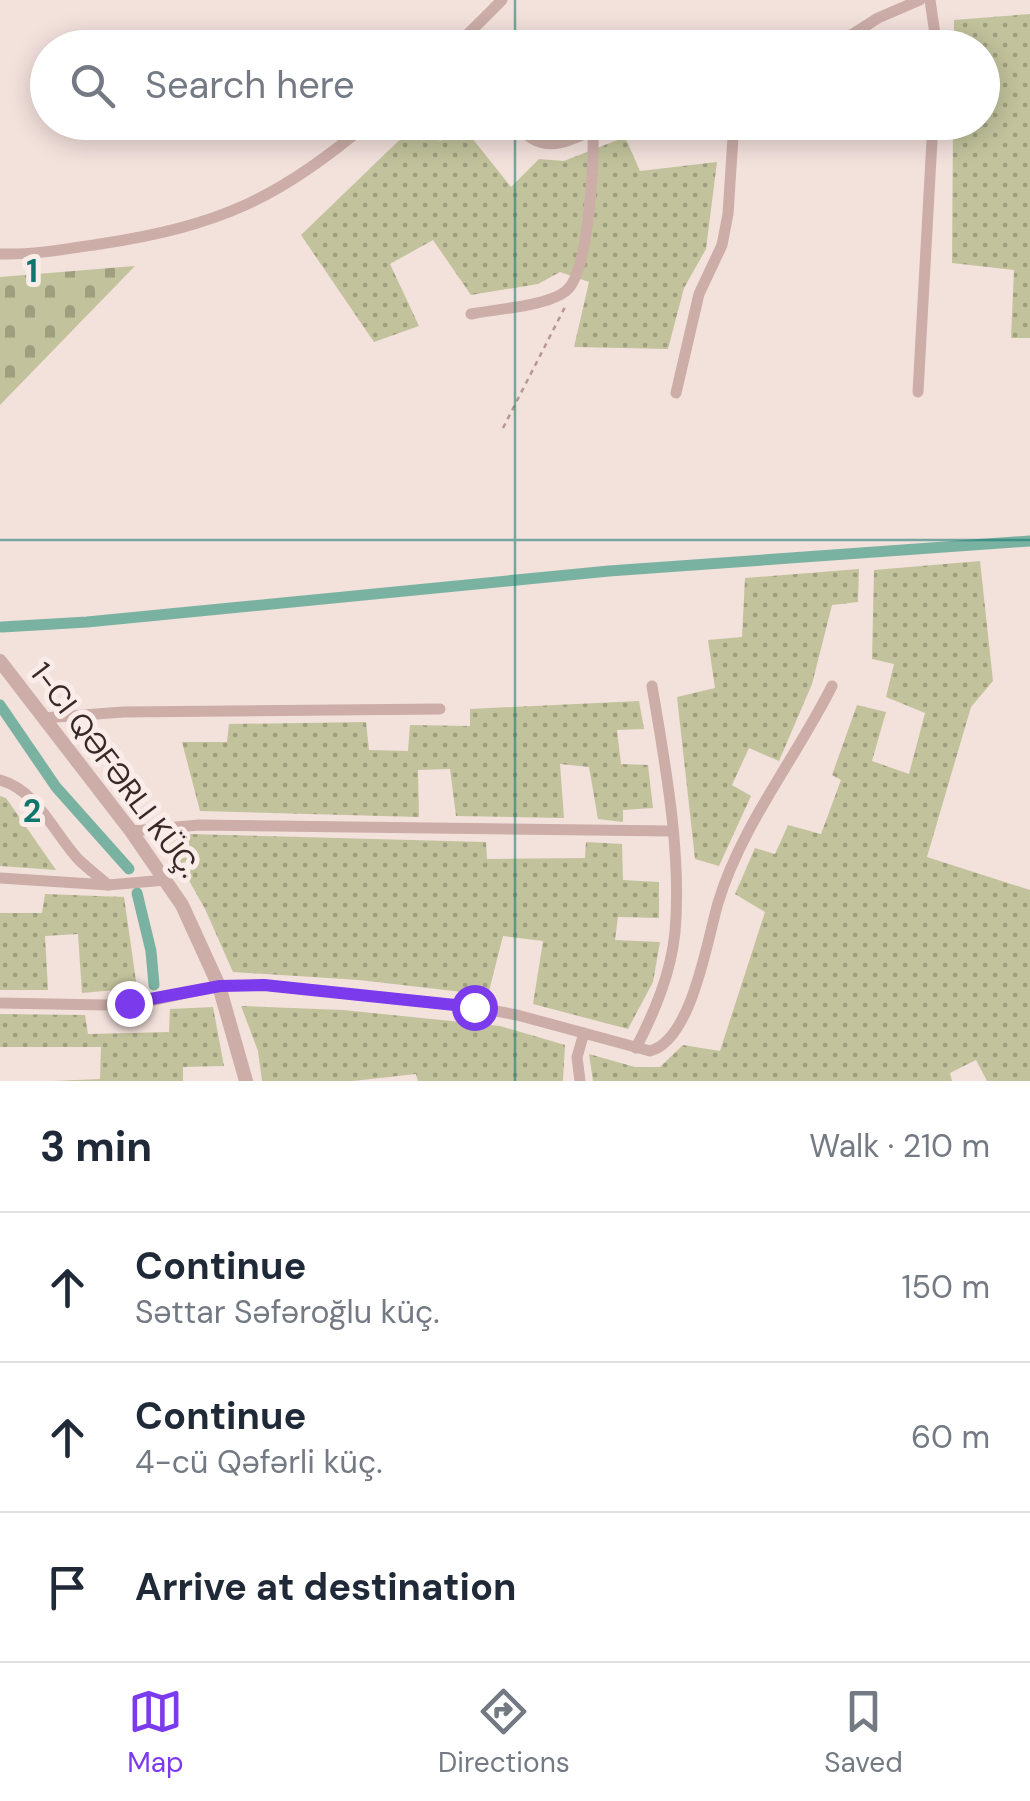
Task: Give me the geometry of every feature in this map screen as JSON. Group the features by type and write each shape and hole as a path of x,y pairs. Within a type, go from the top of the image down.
{"street":[{"path":"473,30 502,0"},
{"path":"859,30 900,3 920,0"},
{"path":"930,0 934,30"},
{"path":"0,254 72,248 198,225 272,194 345,140"},
{"path":"532,140 552,146 566,140"},
{"path":"471,314 550,299 567,291 581,261 593,140"},
{"path":"676,393 699,294 722,245 733,140"},
{"path":"918,392 932,140"},
{"name":"1-CI QƏFƏRLI KÜÇ.","path":"0,661 132,830 166,880 220,986 246,1081"},
{"path":"636,1048 661,994 675,932 671,831 652,686"},
{"path":"0,1002 117,1004 220,986 264,985 474,1007 636,1048 660,1048 693,995 719,900 735,859 832,686"},
{"path":"44,718 123,712 440,709"},
{"path":"0,780 16,785 28,795 78,860 108,885"},
{"path":"132,830 199,825 671,831"},
{"path":"0,878 108,885 166,880"},
{"path":"580,1081 578,1057 584,1034"}],"path":[{"path":"503,428 561,320 567,291"}],"green space":[{"path":"1030,14 1030,338 1011,338 1014,270 952,263 953,140 1000,140 1000,30 954,30 954,20"},
{"path":"399,140 474,140 511,187 539,159 564,161 617,140 626,140 640,171 717,162 706,249 684,288 668,349 574,347 589,282 560,272 538,284 471,295 433,240 390,264 419,326 374,342 301,235"},
{"path":"135,266 0,405 0,277"},
{"path":"980,561 993,681 971,707 927,857 1030,890 1030,1081 987,1081 976,1060 950,1073 952,1081 593,1081 589,1054 635,1067 660,1067 683,1045 720,1051 765,912 735,894 755,848 775,854 788,825 821,834 841,780 832,775 857,705 886,712 872,761 909,774 925,713 886,697 894,664 872,659 874,570"},
{"path":"859,569 858,602 832,605 812,684 779,761 749,748 732,785 751,796 719,866 695,859 677,697 715,688 708,640 742,637 745,578"},
{"path":"639,701 644,729 617,730 621,764 648,765 653,808 623,810 623,822 598,819 589,767 560,764 564,818 456,816 450,769 418,770 419,817 200,811 182,742 227,742 229,724 366,722 369,750 408,751 410,725 470,726 470,709"},
{"path":"0,796 6,798 56,870 0,866"},
{"path":"189,834 486,842 487,859 585,858 586,842 622,844 623,880 659,882 659,918 618,917 615,940 660,942 653,982 628,1029 533,1004 543,941 503,936 488,995 359,980 233,972 205,909 168,843"},
{"path":"45,894 124,897 137,988 82,993 78,934 45,936 48,990 0,990 0,913 42,913"},
{"path":"241,1006 343,1010 500,1026 565,1045 563,1081 418,1081 416,1074 353,1081 262,1081 258,1051"},
{"path":"213,1007 224,1066 183,1067 183,1081 52,1081 100,1079 101,1047 0,1047 0,1014 85,1015 88,1034 169,1032 170,1009"}],"waterway":[{"path":"2,627 609,571 1030,541"},
{"path":"0,705 56,787 129,869"},
{"path":"137,893 151,951 154,985"}],"route":[{"path":"129,1003 220,986 264,985 474,1007"}]}
